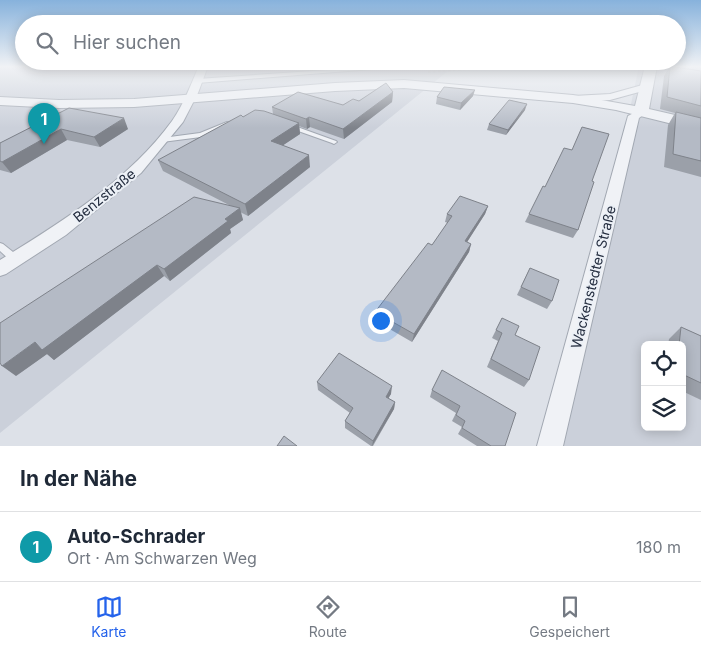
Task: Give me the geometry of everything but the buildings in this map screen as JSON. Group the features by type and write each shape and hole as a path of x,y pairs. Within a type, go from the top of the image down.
{"street":[{"name":"Benzstraße","path":"0,269 60,231 136,170 177,122 194,87"},
{"path":"0,101 95,104 188,100 345,87"},
{"path":"439,87 573,99 701,126"},
{"path":"573,99 610,97 643,87"},
{"path":"641,112 646,87"},
{"name":"Wackenstedter Straße","path":"550,446 634,116 641,112"}],"lane":[{"path":"280,122 334,142"},
{"path":"162,140 201,135 231,123"},
{"path":"0,246 15,259"}],"shaded area":[{"path":"0,87 428,87 0,433"},
{"path":"635,87 701,87 701,446 559,446"}],"place":[{"name":"Auto-Schrader","path":"44,144"}]}
